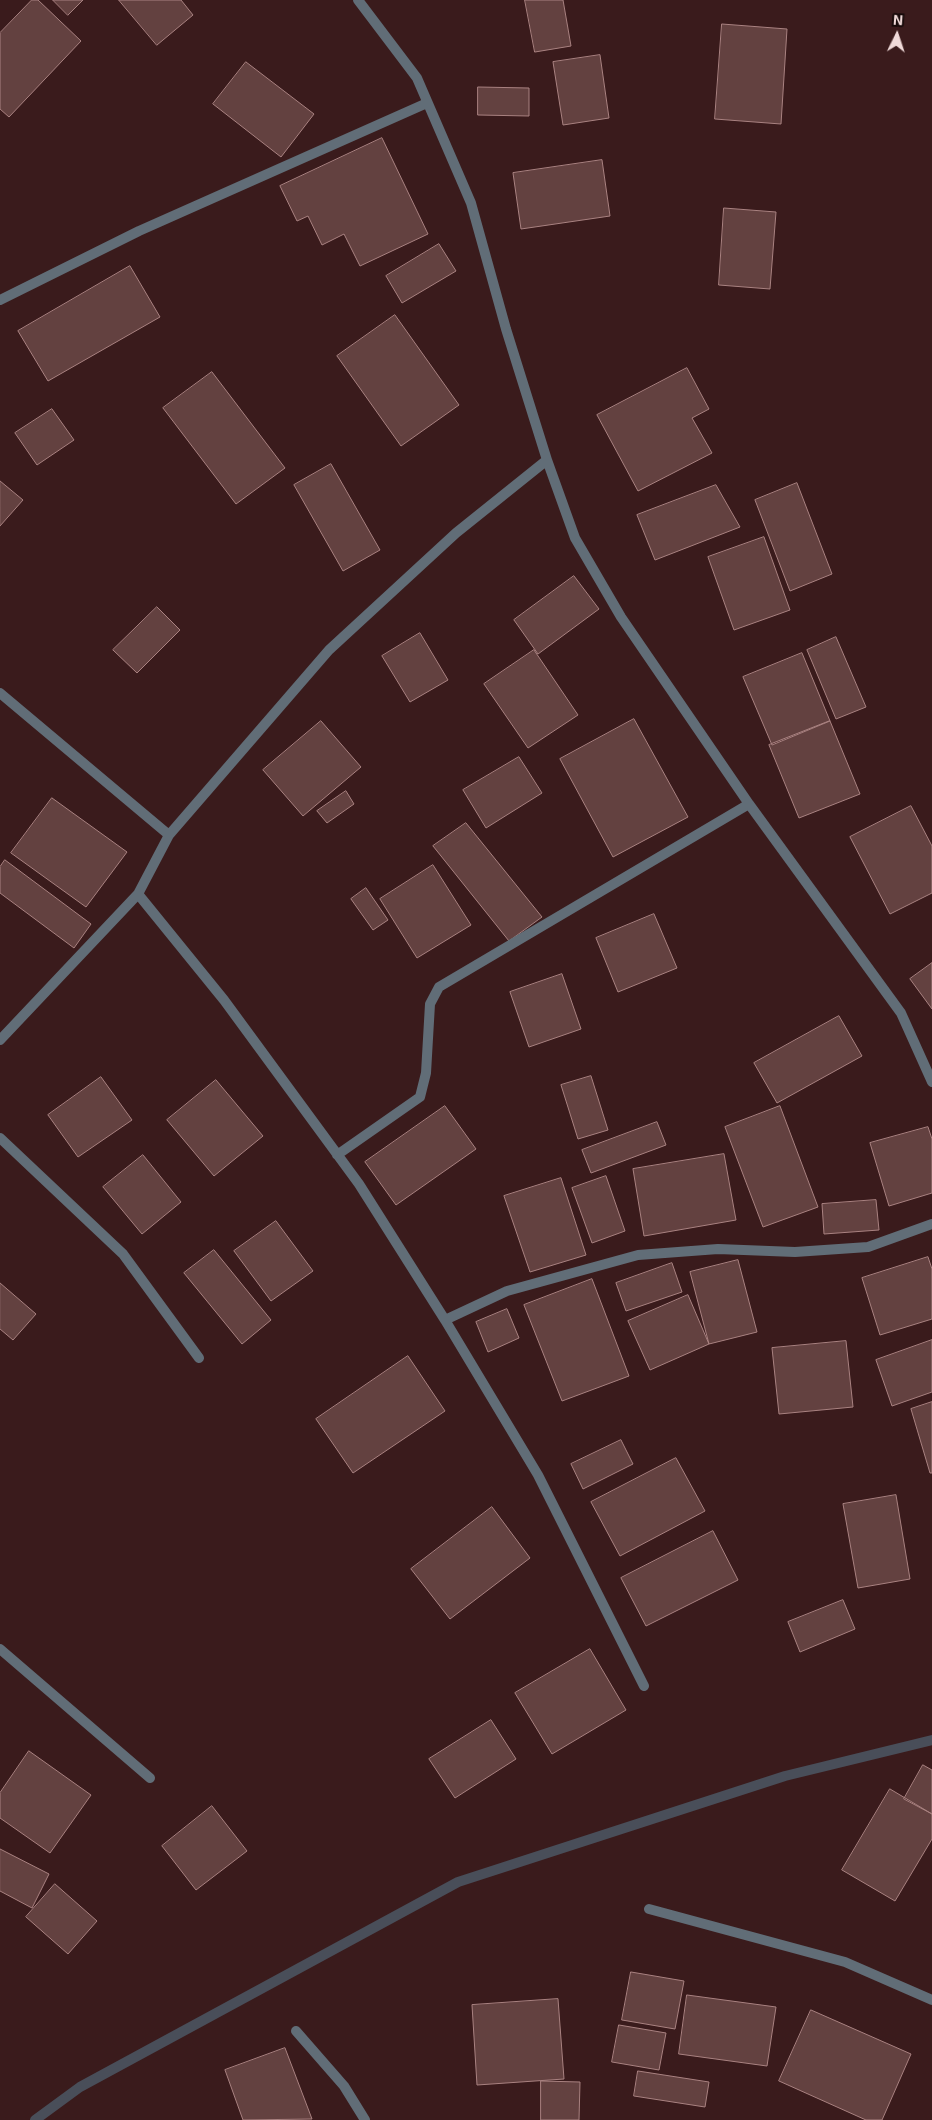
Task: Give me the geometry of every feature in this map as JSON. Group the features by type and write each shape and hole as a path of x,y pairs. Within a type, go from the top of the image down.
{"street":[{"path":"358,0 417,78 471,203 506,329 546,460 575,538 621,617 748,804 901,1013 932,1082"},
{"path":"0,300 139,231 428,103"},
{"path":"0,1040 138,894 169,835 329,650 456,533 546,460"},
{"path":"0,692 169,835"},
{"path":"337,1155 420,1098 426,1073 430,1004 439,987 748,804"},
{"path":"138,894 224,1000 359,1184 445,1320 538,1474 644,1686"},
{"path":"0,1138 124,1254 199,1358"},
{"path":"445,1320 507,1291 638,1255 718,1249 795,1252 868,1247 932,1224"},
{"path":"0,1649 150,1778"},
{"path":"649,1909 845,1962 932,2000"},
{"path":"296,2031 344,2086 365,2120"}],"building":[{"path":"32,0 38,0 81,41 9,117 0,109 0,33"},
{"path":"53,0 83,0 68,15"},
{"path":"119,0 181,0 193,15 157,45"},
{"path":"525,0 563,0 571,46 535,52"},
{"path":"722,24 787,29 781,124 715,119"},
{"path":"600,55 609,118 563,125 553,62"},
{"path":"246,62 314,114 281,157 213,104"},
{"path":"478,87 529,88 529,116 478,115"},
{"path":"382,138 428,234 360,266 344,234 322,245 308,216 297,221 280,186"},
{"path":"602,160 610,216 521,229 513,173"},
{"path":"724,208 776,212 770,289 719,285"},
{"path":"439,244 456,271 402,303 386,276"},
{"path":"130,266 160,317 48,381 18,331"},
{"path":"395,315 459,405 401,446 337,356"},
{"path":"687,368 709,409 692,418 712,453 638,491 597,415"},
{"path":"212,372 285,468 236,504 163,408"},
{"path":"52,409 74,440 37,465 15,433"},
{"path":"331,464 380,550 343,571 294,485"},
{"path":"0,481 23,500 0,526"},
{"path":"797,483 832,574 790,591 755,500"},
{"path":"716,485 740,527 655,560 637,515"},
{"path":"764,537 790,610 734,630 708,557"},
{"path":"574,576 599,609 538,654 514,620"},
{"path":"157,607 180,630 137,673 113,650"},
{"path":"420,633 448,680 410,702 382,656"},
{"path":"836,637 866,707 836,719 807,650"},
{"path":"534,650 578,715 528,748 484,684"},
{"path":"802,653 830,721 772,745 743,677"},
{"path":"634,719 688,817 613,857 560,759"},
{"path":"321,721 361,767 303,816 263,770"},
{"path":"830,721 860,794 799,818 769,745"},
{"path":"519,757 542,793 486,828 463,790"},
{"path":"346,791 354,804 327,823 317,811"},
{"path":"52,798 127,852 86,907 11,853"},
{"path":"911,806 932,846 932,893 890,914 850,837"},
{"path":"466,823 542,917 509,941 433,846"},
{"path":"5,860 91,924 74,948 0,893 0,867"},
{"path":"433,865 471,925 417,958 380,899"},
{"path":"366,888 388,920 373,930 351,899"},
{"path":"654,914 677,968 618,992 596,938"},
{"path":"932,963 932,1009 910,979"},
{"path":"562,974 581,1029 529,1047 510,992"},
{"path":"839,1016 862,1056 777,1103 754,1063"},
{"path":"591,1076 608,1130 578,1139 561,1085"},
{"path":"101,1077 132,1120 78,1157 48,1115"},
{"path":"216,1080 263,1136 214,1176 167,1120"},
{"path":"445,1106 476,1149 396,1205 365,1162"},
{"path":"780,1106 818,1207 763,1227 725,1127"},
{"path":"657,1122 666,1145 591,1173 582,1150"},
{"path":"928,1127 932,1139 932,1193 889,1206 870,1143"},
{"path":"724,1154 736,1220 644,1236 633,1169"},
{"path":"143,1155 181,1202 142,1234 103,1187"},
{"path":"606,1176 625,1231 592,1243 572,1188"},
{"path":"561,1178 586,1255 530,1272 504,1196"},
{"path":"876,1200 879,1230 824,1234 822,1204"},
{"path":"276,1221 313,1271 271,1301 234,1251"},
{"path":"214,1250 271,1320 242,1344 184,1273"},
{"path":"928,1257 932,1269 932,1319 880,1335 862,1278"},
{"path":"738,1260 757,1332 709,1344 690,1272"},
{"path":"672,1263 682,1292 626,1311 616,1283"},
{"path":"592,1279 629,1376 562,1401 524,1305"},
{"path":"0,1283 36,1314 13,1340 0,1329"},
{"path":"688,1295 709,1344 650,1370 628,1321"},
{"path":"507,1309 519,1338 488,1352 476,1322"},
{"path":"932,1340 932,1392 892,1406 876,1360"},
{"path":"846,1341 853,1407 779,1414 772,1348"},
{"path":"408,1356 445,1411 353,1473 316,1419"},
{"path":"932,1402 932,1473 930,1473 911,1409"},
{"path":"621,1440 633,1464 583,1489 571,1464"},
{"path":"676,1458 705,1511 620,1556 591,1502"},
{"path":"896,1495 910,1579 858,1588 843,1504"},
{"path":"492,1507 530,1558 450,1619 411,1569"},
{"path":"713,1531 738,1580 646,1626 621,1578"},
{"path":"843,1600 855,1629 800,1652 788,1622"},
{"path":"590,1649 626,1710 552,1754 515,1693"},
{"path":"491,1720 516,1759 455,1798 429,1759"},
{"path":"29,1751 91,1795 50,1853 0,1818 0,1793"},
{"path":"923,1765 932,1770 932,1814 904,1799"},
{"path":"890,1789 932,1814 932,1839 895,1901 842,1870"},
{"path":"212,1806 247,1851 196,1890 162,1846"},
{"path":"0,1849 49,1874 32,1908 0,1891"},
{"path":"55,1884 97,1921 68,1954 26,1917"},
{"path":"631,1972 684,1981 675,2029 622,2020"},
{"path":"687,1995 776,2007 767,2066 679,2054"},
{"path":"558,1999 564,2079 477,2085 472,2005"},
{"path":"811,2010 911,2054 882,2120 866,2120 779,2081"},
{"path":"619,2025 666,2033 659,2070 612,2062"},
{"path":"285,2048 312,2119 243,2120 225,2070"},
{"path":"638,2071 709,2082 705,2107 634,2096"},
{"path":"541,2081 580,2082 579,2120 541,2120"}],"waterway":[{"path":"35,2120 80,2087 458,1882 785,1776 932,1740"}]}
